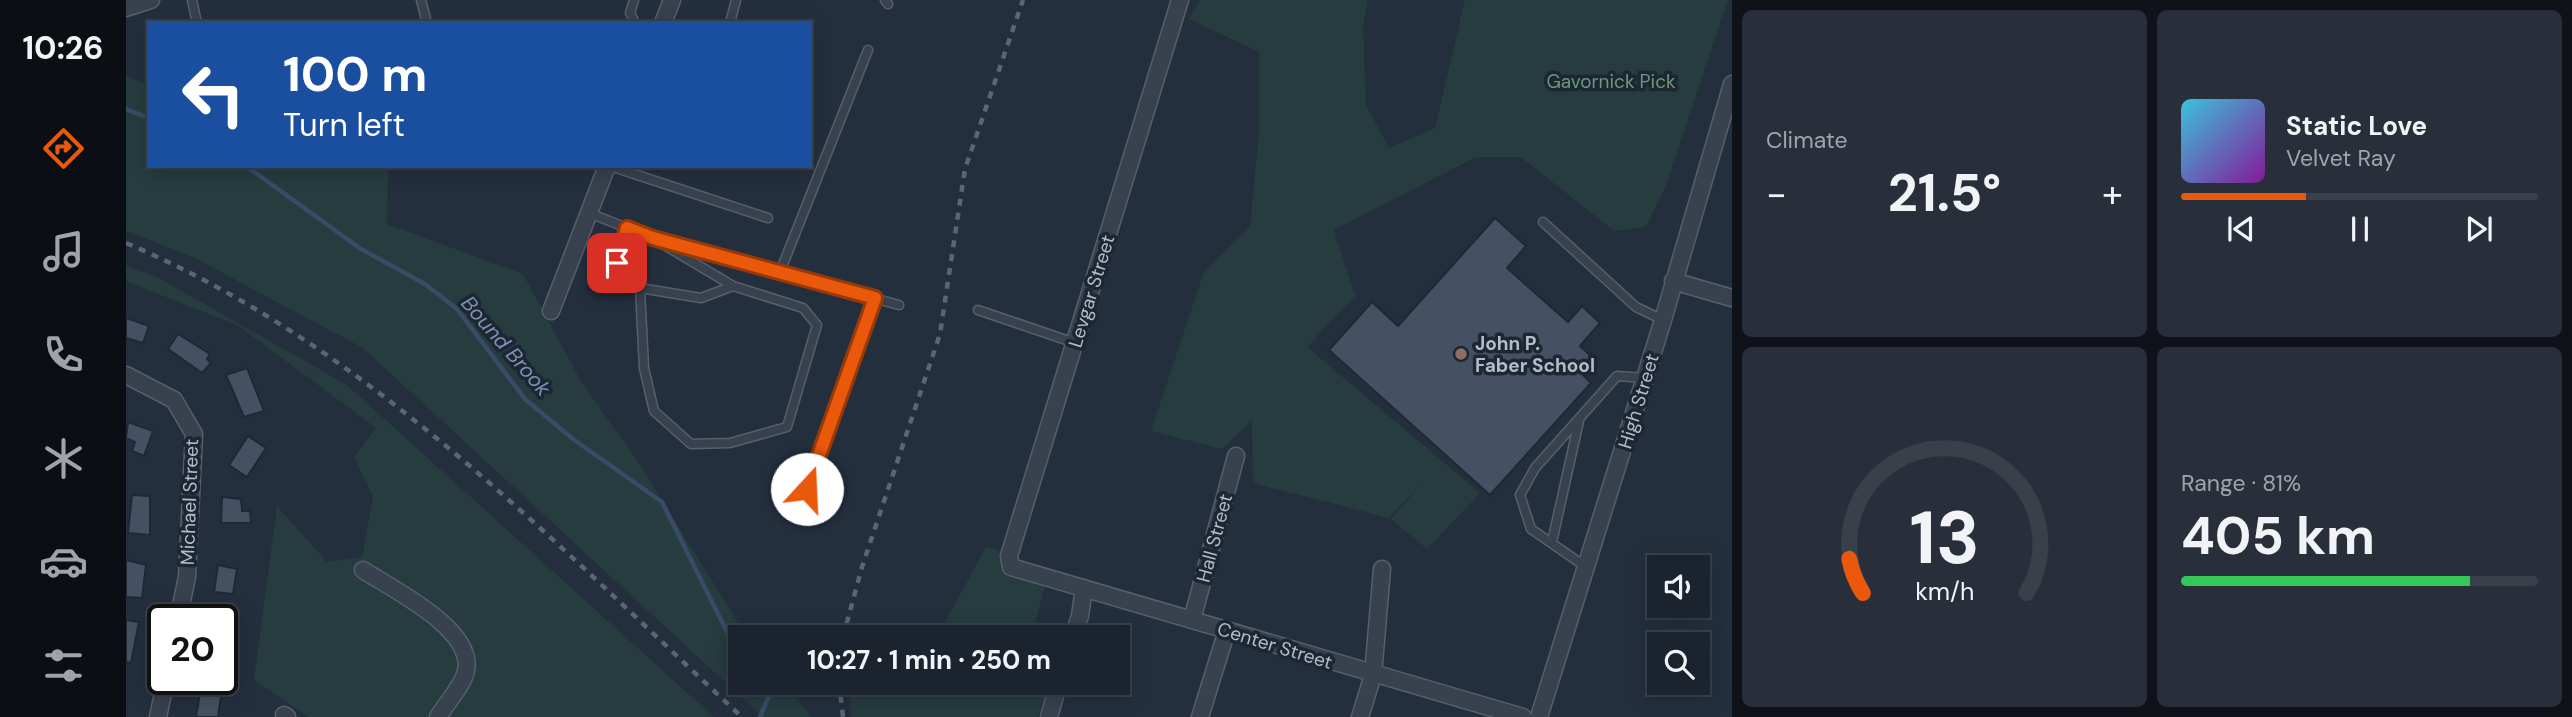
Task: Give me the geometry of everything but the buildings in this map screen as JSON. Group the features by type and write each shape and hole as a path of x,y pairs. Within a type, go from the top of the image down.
{"street":[{"path":"126,8 151,0"},
{"path":"664,21 672,0"},
{"name":"Levgar Street","path":"1027,572 1011,566 1009,556 1180,0"},
{"name":"High Street","path":"1539,717 1663,320 1732,84"},
{"path":"551,311 608,168"},
{"path":"1674,281 1732,298"},
{"name":"Michael Street","path":"126,374 174,400 194,434 187,577 181,604"},
{"name":"Hall Street","path":"1192,620 1236,456"},
{"path":"1360,717 1373,675 1382,569"},
{"path":"363,570 439,618 465,649 466,671 438,717"},
{"name":"Center Street","path":"1027,572 1521,717"},
{"path":"1077,625 1084,588"},
{"path":"1200,717 1227,630"},
{"path":"158,717 163,695"},
{"path":"1049,717 1055,695"}],"lane":[{"path":"192,0 197,21"},
{"path":"421,0 426,21"},
{"path":"634,0 630,13 634,21"},
{"path":"731,21 736,0"},
{"path":"780,272 868,50"},
{"path":"615,168 768,218"},
{"path":"589,213 653,238 899,305"},
{"path":"1543,222 1636,307 1663,320"},
{"path":"627,228 617,263 640,288 701,298 733,286"},
{"path":"640,288 644,368 654,411 691,444 730,443 787,428 817,325 803,307 733,286 653,238"},
{"path":"799,513 875,298"},
{"path":"978,310 1075,343"},
{"path":"1586,567 1531,528 1520,495 1535,468 1617,376 1645,378"},
{"path":"1552,542 1580,418"}],"green space":[{"name":"Gavornick Pick","path":"1200,0 1368,0 1363,25 1366,105 1389,148 1435,128 1465,0 1728,0 1666,186 1646,227 1614,231 1521,157 1476,157 1334,230 1355,296 1307,347 1480,493 1427,549 1391,519 1428,476 1389,518 1253,483 1252,420 1222,449 1151,431 1204,272 1250,227 1259,131 1259,52 1189,19"},
{"path":"126,76 147,85 147,168 388,168 387,224 523,274 582,383 637,460 740,625 728,625 728,685 363,348 193,257 126,231"},
{"path":"126,265 159,278 347,385 714,717 309,717 254,680 277,506 327,562 362,557 373,497 354,457 376,428 239,326 126,281"},
{"path":"986,547 997,550 1013,571 1045,586 1034,625 944,625"},
{"path":"739,695 793,695 812,717 763,717"},
{"path":"850,695 1045,695 1038,717 851,717"}],"waterway":[{"name":"Bound Brook","path":"126,109 147,117"},
{"name":"Bound Brook","path":"249,168 361,249 425,284 457,309 525,399 573,439 662,502 728,634"},
{"name":"Bound Brook","path":"760,717 768,695"}],"railway":[{"path":"846,625 862,567 940,334 965,169 1023,0"},
{"path":"126,243 214,286 298,336 378,392 528,517 742,717"},
{"path":"840,695 843,717"}],"place":[{"name":"John P. Faber School","path":"1461,354"}],"route":[{"path":"617,263 627,228 653,238 875,298 807,489"}]}
